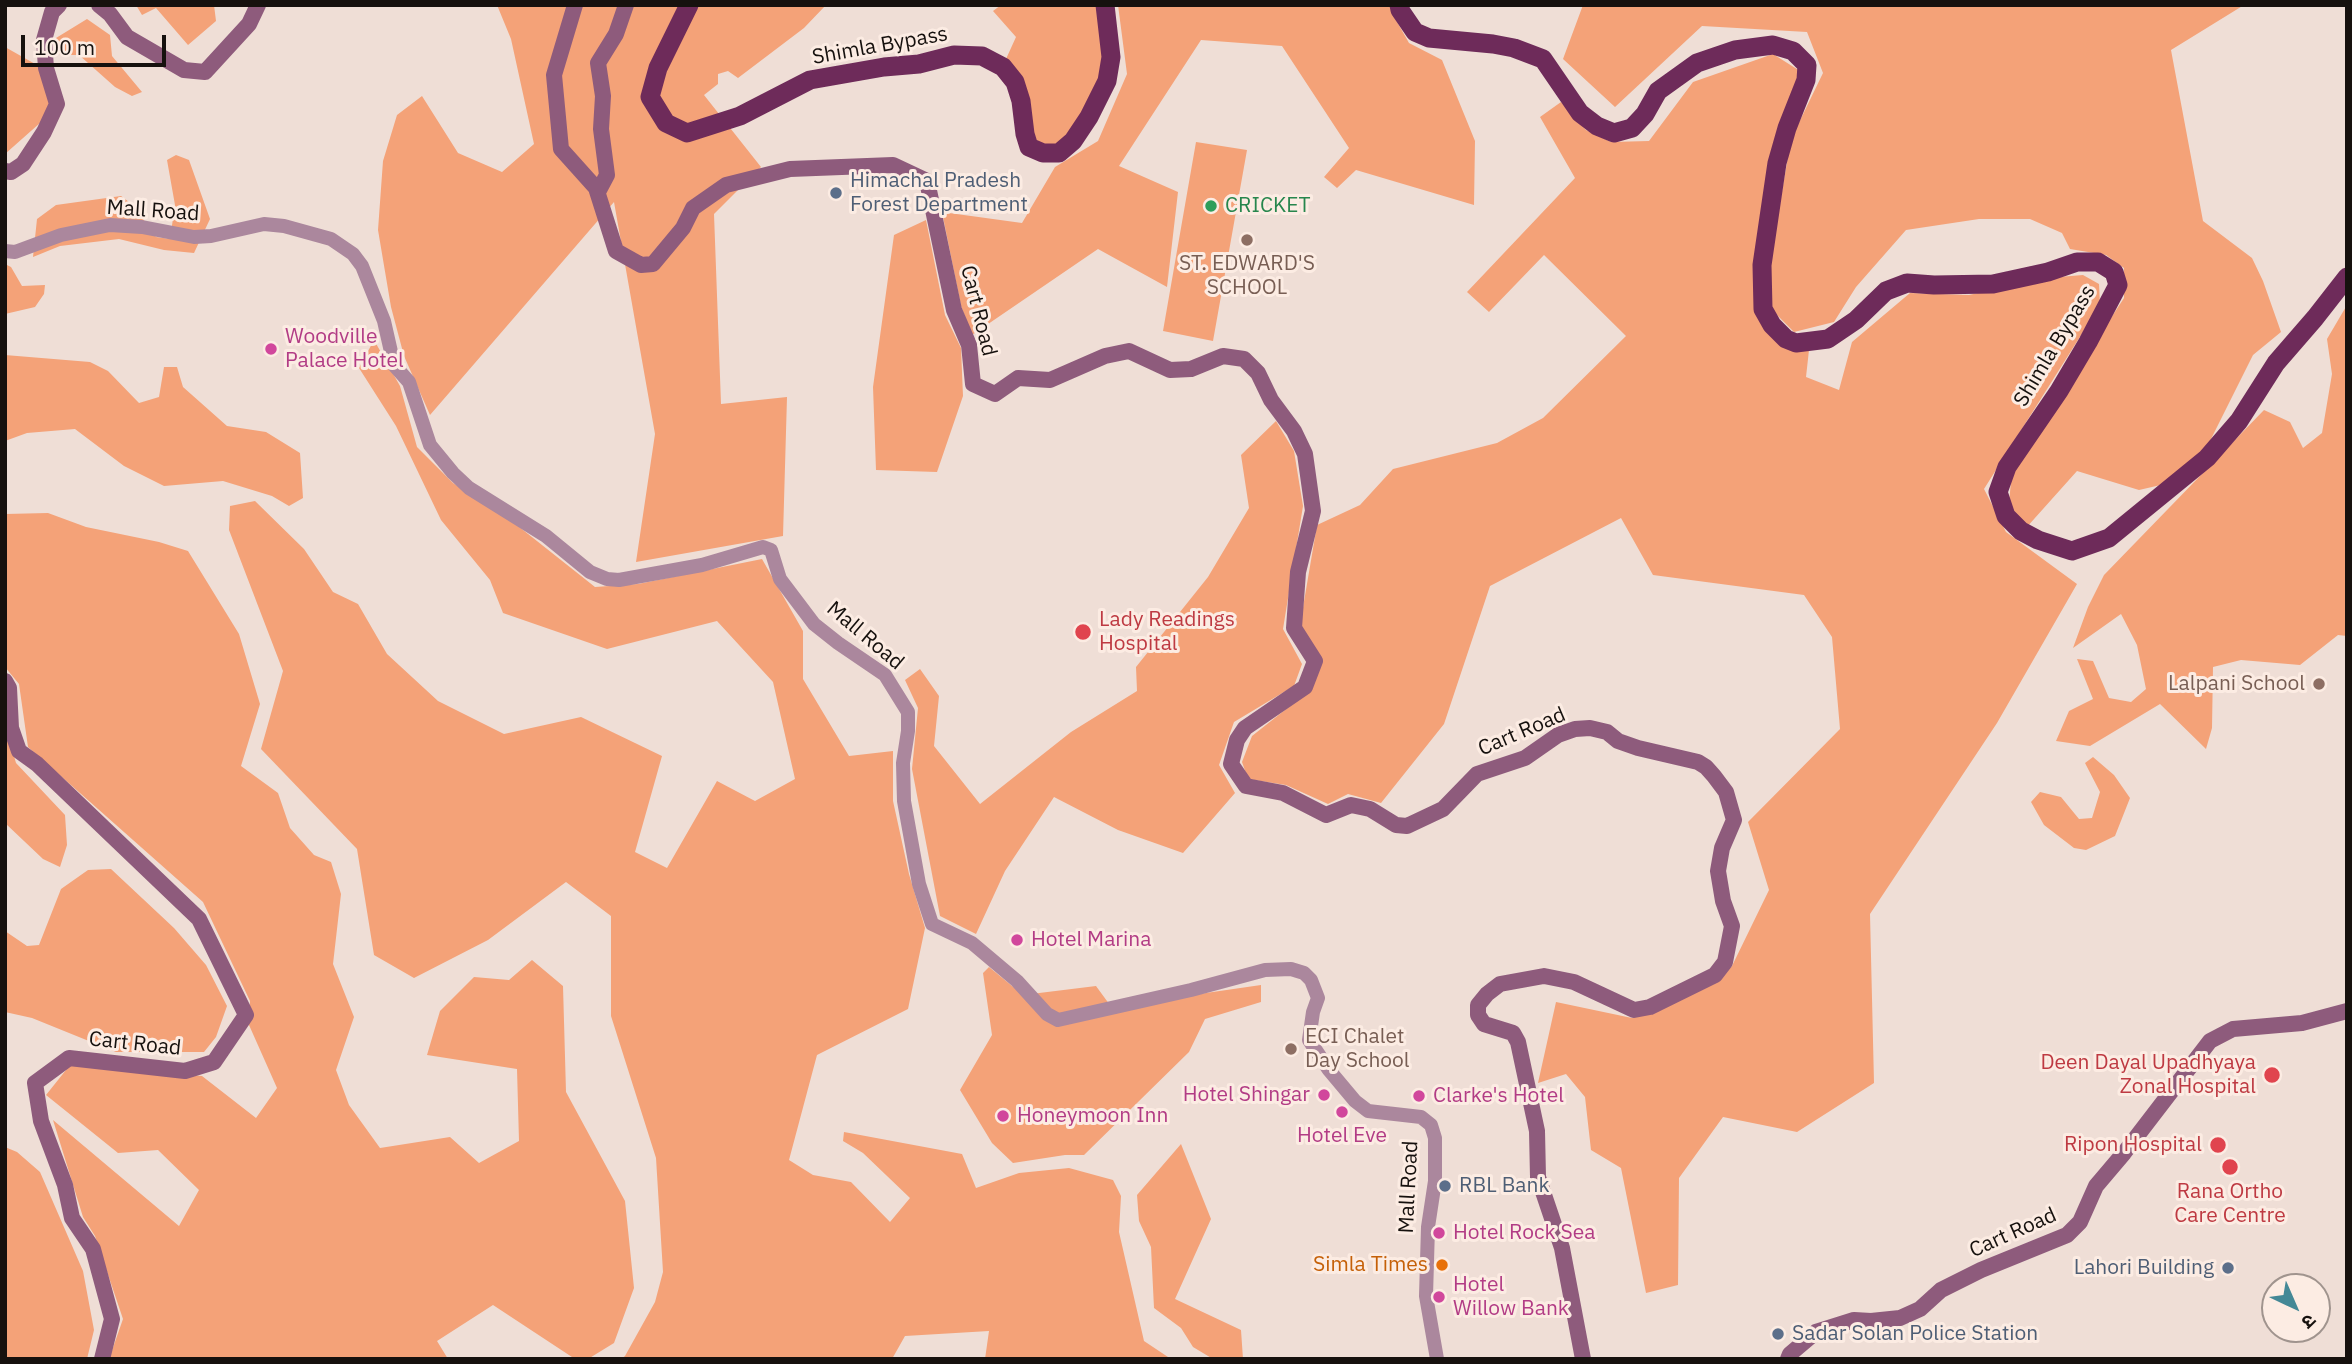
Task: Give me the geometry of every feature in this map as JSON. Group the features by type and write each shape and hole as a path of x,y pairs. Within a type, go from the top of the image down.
{"highway":[{"name":"Shimla Bypass","path":"689,5 658,68 650,97 666,123 687,133 740,116 810,80 919,64 954,55 973,55 982,56 1003,67 1015,82 1021,101 1028,147 1043,153 1059,153 1073,141 1089,117 1107,81 1111,57 1105,5"},
{"name":"Shimla Bypass","path":"1399,5 1415,32 1429,38 1493,44 1514,48 1543,59 1580,113 1597,126 1614,132 1632,128 1646,114 1658,91 1697,62 1735,50 1773,45 1793,51 1807,65 1807,80 1787,128 1777,163 1762,265 1763,309 1779,332 1796,343 1828,339 1856,320 1886,291 1907,283 1968,286 1993,284 2048,272 2077,262 2098,262 2114,272 2118,285 2093,333 2059,391 2007,467 1998,492 2006,516 2021,531 2038,540 2072,551 2109,538 2207,458 2239,421 2276,363 2347,277"}],"main road":[{"path":"5,171 11,172 23,164 44,132 57,104 46,68 44,40 52,12 59,5"},
{"path":"99,5 110,14 127,37 184,70 205,72 249,24 258,5"},
{"name":"Cart Road","path":"575,5 554,75 561,149 598,192 616,251 641,265 653,264 683,228 693,208 726,186 790,169 893,165 927,181 954,310 969,345 973,384 995,394 1018,378 1050,380 1105,356 1129,351 1170,370 1191,369 1223,356 1244,359 1258,373 1271,400 1294,431 1305,454 1313,511 1298,572 1294,628 1315,661 1305,687 1245,728 1237,740 1231,764 1246,786 1283,793 1326,815 1351,805 1370,809 1395,825 1407,826 1443,809 1477,774 1525,758 1558,736 1575,729 1590,728 1607,732 1618,741 1638,748 1698,762 1706,767 1726,792 1734,820 1722,849 1717,871 1723,901 1732,926 1724,962 1715,975 1650,1007 1634,1010 1574,982 1544,976 1500,984 1478,1005 1478,1015 1484,1024 1513,1033 1518,1042 1537,1131 1538,1177 1562,1248 1583,1359"},
{"name":"Cart Road","path":"598,192 607,175 601,129 604,96 598,63 616,34 626,5"},
{"name":"Cart Road","path":"5,681 9,688 11,728 19,751 37,764 199,919 246,1015 214,1062 205,1065 186,1071 69,1058 35,1083 41,1121 65,1185 72,1218 93,1249 112,1319 102,1359"},
{"name":"Cart Road","path":"1788,1359 1790,1354 1816,1332 1854,1320 1900,1318 1920,1309 1941,1290 1981,1270 2067,1235 2080,1222 2096,1186 2210,1041 2233,1029 2302,1023 2347,1011"}],"street":[{"name":"Mall Road","path":"5,251 15,252 61,235 110,225 142,227 194,237 211,236 264,224 284,226 331,239 353,254 362,266 384,321 394,365 410,382 430,444 469,488 528,524 590,572 607,579 619,580 702,565 762,547 771,550 780,579 807,616 838,643 885,675 908,712 903,763 904,801 919,884 932,924 972,943 1017,981 1047,1014 1058,1020 1265,970 1291,969 1304,973 1311,980 1318,998 1312,1012 1309,1040 1329,1070 1355,1101 1368,1111 1421,1117 1431,1125 1435,1138 1435,1181 1428,1227 1426,1296 1437,1359"}],"shaded area":[{"path":"136,5 214,5 216,21 188,45 156,8 142,15"},
{"path":"497,5 826,5 804,28 738,78 728,71 718,74 718,84 704,95 761,167 714,214 721,404 787,397 783,536 636,562 655,434 614,202 430,415 404,356 391,307 378,230 383,161 397,115 422,96 458,153 502,172 534,144 511,39"},
{"path":"1001,5 1101,5 1107,58 1084,116 1056,149 1031,143 1006,59 1016,37 993,11"},
{"path":"1118,5 1391,5 1392,13 1409,43 1442,60 1475,141 1474,205 1356,170 1337,188 1324,177 1349,148 1282,46 1201,40 1119,166 1178,192 1167,287 1098,249 972,335 961,306 942,212 1022,223 1055,167 1098,141 1127,74"},
{"path":"1583,5 2244,5 2171,50 2203,221 2252,258 2281,332 2253,355 2207,447 2165,484 2139,490 2077,471 2026,528 2009,504 2012,469 2124,298 2124,268 2106,255 2070,249 2062,233 2030,219 1979,219 1906,230 1856,287 1834,322 1794,332 1772,310 1769,267 1791,139 1823,73 1807,32 1702,26 1615,107 1563,59"},
{"path":"87,19 110,35 112,56 142,92 132,96 115,87 79,55 60,55 56,38"},
{"path":"5,47 44,69 59,94 40,123 5,154"},
{"path":"1773,54 1800,71 1760,314 1809,350 1806,377 1839,390 1852,342 1910,293 1969,295 2047,278 2083,275 2099,284 2100,305 1984,489 2006,532 2077,584 1997,723 1870,914 1874,1083 1797,1132 1723,1117 1679,1178 1678,1285 1646,1293 1621,1168 1591,1150 1585,1097 1566,1074 1538,1083 1556,1002 1632,1018 1716,982 1732,966 1769,890 1748,822 1840,729 1832,637 1804,595 1653,575 1621,518 1490,586 1444,724 1381,803 1348,794 1328,804 1286,785 1248,779 1242,762 1252,736 1309,691 1322,661 1300,625 1317,525 1360,505 1393,469 1497,443 1543,418 1626,336 1544,255 1489,312 1467,292 1575,178 1540,117 1561,102 1586,130 1611,142 1649,141 1693,82"},
{"name":"CRICKET","path":"1196,142 1247,150 1213,341 1163,331"},
{"path":"176,155 189,160 210,219 194,253 164,250 119,239 60,246 33,257 37,219 56,205 121,196 133,205 156,237 170,239 175,205 167,160"},
{"path":"926,220 945,315 961,348 963,396 937,472 876,470 873,387 894,235"},
{"path":"5,264 11,267 22,286 45,285 44,294 35,307 5,314"},
{"path":"2347,305 2347,636 2338,635 2300,665 2241,660 2213,667 2212,728 2206,749 2160,704 2090,746 2056,741 2069,711 2093,699 2077,659 2093,661 2109,698 2131,702 2146,689 2137,645 2121,614 2073,648 2088,607 2104,575 2264,410 2290,422 2303,448 2322,433 2332,374 2327,339"},
{"path":"374,340 400,386 417,447 453,483 518,526 595,587 638,584 762,559 803,631 803,679 849,756 893,751 893,801 909,874 925,928 908,1009 817,1055 789,1160 813,1175 851,1182 890,1222 910,1198 863,1153 843,1141 844,1132 962,1154 976,1188 1019,1173 1069,1168 1113,1180 1121,1196 1119,1232 1144,1341 1171,1359 985,1359 989,1331 905,1336 892,1359 621,1359 655,1302 663,1272 656,1158 611,1016 611,916 566,882 488,940 414,978 374,955 357,849 261,749 283,671 229,530 230,506 255,501 304,549 333,592 358,604 387,654 438,701 504,734 581,717 662,756 635,852 667,868 717,781 755,801 795,779 773,682 717,621 607,649 503,613 490,580 441,520 396,426 359,368"},
{"path":"5,355 90,362 108,371 139,403 159,397 164,367 177,367 183,387 227,426 266,432 300,453 303,498 289,506 272,496 223,481 164,486 124,466 75,429 27,433 5,441"},
{"path":"1276,421 1294,451 1303,506 1283,629 1302,664 1294,686 1234,722 1219,765 1235,793 1183,853 1118,830 1054,797 1005,871 976,934 940,916 912,769 918,708 905,680 920,669 939,696 934,746 980,804 1071,732 1137,691 1136,667 1208,577 1249,508 1241,455"},
{"path":"48,513 86,527 159,542 188,551 239,634 260,704 241,766 278,793 290,828 314,855 331,862 341,894 333,964 354,1017 336,1070 349,1105 380,1148 450,1137 479,1163 519,1141 517,1069 427,1055 440,1011 474,977 509,980 532,960 563,986 566,1092 625,1201 634,1288 614,1343 588,1359 575,1359 493,1305 437,1341 448,1359 109,1359 123,1319 95,1236 83,1217 53,1120 179,1226 199,1190 158,1150 118,1153 46,1095 70,1065 202,1076 256,1118 277,1088 249,1025 250,1001 203,902 28,747 19,684 5,667 5,514"},
{"path":"5,725 16,763 65,815 67,845 60,867 43,859 5,823"},
{"path":"2093,757 2114,775 2130,798 2115,836 2086,850 2074,848 2044,825 2031,802 2040,792 2061,797 2079,819 2092,818 2100,792 2085,763"},
{"path":"111,869 174,928 206,965 227,1006 216,1037 204,1052 116,1052 32,1018 5,1012 5,931 27,946 39,945 61,889 88,870"},
{"path":"989,967 1023,995 1096,986 1115,1012 1199,994 1261,985 1261,1002 1205,1019 1189,1052 1084,1155 1065,1155 1013,1163 992,1143 960,1090 992,1035 983,973"},
{"path":"1181,1144 1211,1219 1175,1299 1241,1330 1243,1359 1213,1359 1193,1347 1181,1328 1154,1308 1151,1247 1139,1221 1137,1195"},
{"path":"5,1147 17,1152 40,1172 83,1271 94,1330 87,1359 5,1359"}],"place":[{"name":"Himachal Pradesh Forest Department","path":"836,193"},
{"name":"CRICKET","path":"1211,206"},
{"name":"ST. EDWARD'S SCHOOL","path":"1247,240"},
{"name":"Woodville Palace Hotel","path":"271,349"},
{"name":"Lady Readings Hospital","path":"1083,632"},
{"name":"Lalpani School","path":"2319,684"},
{"name":"Hotel Marina","path":"1017,940"},
{"name":"ECI Chalet Day School","path":"1291,1049"},
{"name":"Deen Dayal Upadhyaya Zonal Hospital","path":"2272,1075"},
{"name":"Hotel Shingar","path":"1324,1095"},
{"name":"Clarke's Hotel","path":"1419,1096"},
{"name":"Hotel Eve","path":"1342,1112"},
{"name":"Honeymoon Inn","path":"1003,1116"},
{"name":"Ripon Hospital","path":"2218,1145"},
{"name":"Rana Ortho Care Centre","path":"2230,1167"},
{"name":"RBL Bank","path":"1445,1186"},
{"name":"Hotel Rock Sea","path":"1439,1233"},
{"name":"Simla Times","path":"1442,1265"},
{"name":"Lahori Building","path":"2228,1268"},
{"name":"Hotel Willow Bank","path":"1439,1297"},
{"name":"Sadar Solan Police Station","path":"1778,1334"}]}
